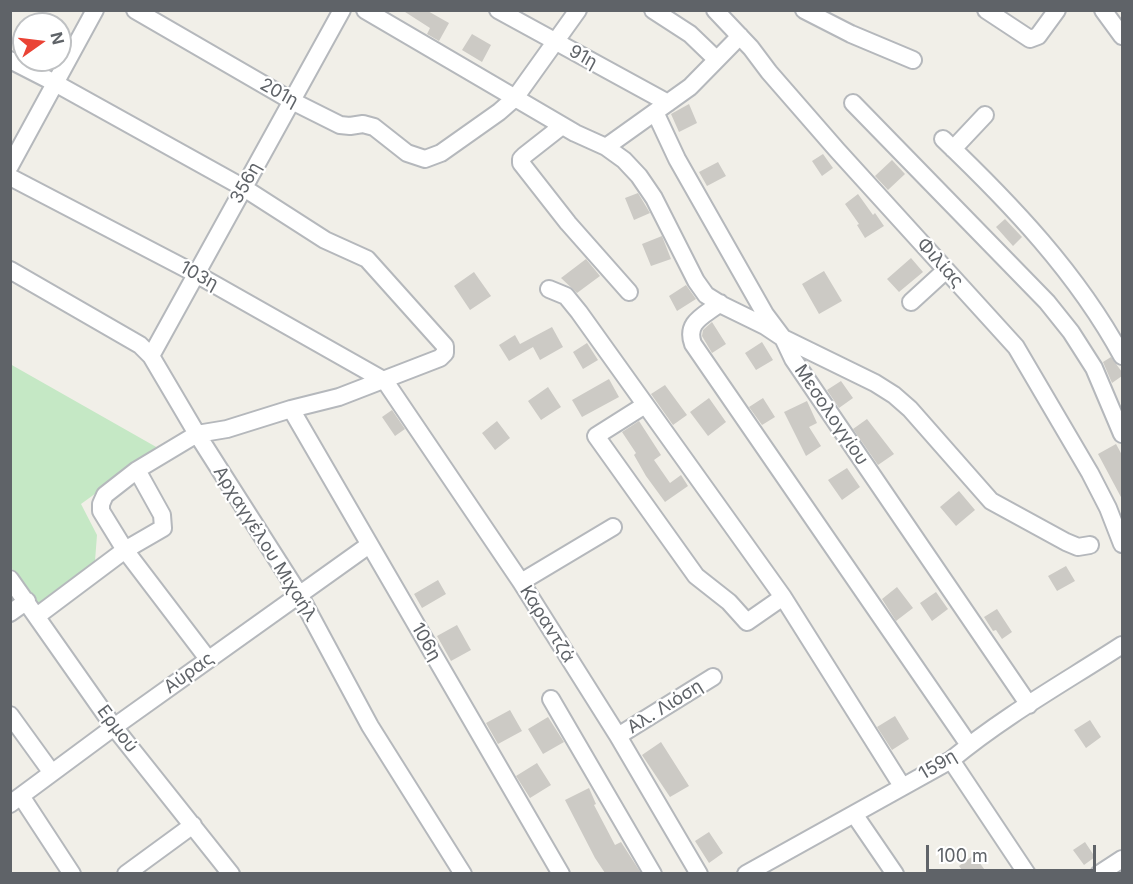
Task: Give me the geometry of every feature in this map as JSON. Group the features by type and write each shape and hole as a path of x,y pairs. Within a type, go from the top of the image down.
{"street":[{"path":"10,166 95,10"},
{"name":"201η","path":"135,10 292,101 340,125 363,124 374,127 407,153 425,159 441,153 515,98"},
{"name":"356η","path":"151,356 342,10"},
{"path":"365,10 562,126 606,147 624,160 639,176 654,198 706,295 783,338 875,383 894,395 910,409 990,501 1066,542 1078,547 1090,545"},
{"name":"91η","path":"498,10 661,107"},
{"path":"515,98 578,10"},
{"path":"653,10 690,34 716,59"},
{"name":"Φιλίας","path":"715,10 837,150 1016,347 1090,473 1108,508 1122,544"},
{"path":"804,10 851,34 914,60"},
{"path":"986,10 1030,39 1038,36 1057,10"},
{"path":"1103,10 1122,36"},
{"path":"606,147 702,77 716,59 740,36"},
{"path":"10,60 244,188 325,240 367,259 445,346 445,353 441,358 339,398 291,409 227,429 197,434 137,470 105,495 101,511 125,550 208,659"},
{"path":"853,103 1047,302 1071,332 1094,368 1122,434"},
{"name":"Μεσολογγίου","path":"661,107 677,159 765,314 783,338 793,359 1029,705"},
{"path":"985,115 948,144 1005,201 1070,276 1095,310 1122,356"},
{"path":"562,126 525,155 521,163 568,223 629,292"},
{"name":"103η","path":"10,177 196,274 385,381"},
{"name":"Αρχαγγέλου Μιχαήλ","path":"10,270 140,345 151,356 197,434 299,594 370,726 463,873"},
{"path":"911,302 946,270"},
{"path":"549,289 566,296 579,312 783,597 902,786"},
{"path":"720,303 691,327 689,334 693,344 969,745"},
{"name":"Καραντζά","path":"385,381 521,582 618,736 699,873"},
{"path":"645,405 596,436 638,492 667,537 696,576 729,602 747,622 783,597"},
{"name":"106η","path":"291,409 561,873"},
{"path":"37,616 125,550 163,528 164,522 137,470"},
{"path":"521,582 613,527"},
{"name":"Αύρας","path":"16,800 208,659 369,545"},
{"name":"Ερμού","path":"10,579 114,727 231,873"},
{"path":"10,613 27,601"},
{"name":"159η","path":"746,873 951,759 1122,645"},
{"name":"Αλ. Λιόση","path":"618,736 713,677"},
{"path":"551,699 653,873"},
{"path":"10,715 52,772"},
{"path":"951,759 1027,873"},
{"path":"16,800 72,873"},
{"path":"854,814 895,873"},
{"path":"126,873 194,825"},
{"path":"1099,873 1122,859"}],"green space":[{"path":"10,364 158,448 81,504 97,535 95,561 38,607 11,567"}],"building":[{"path":"402,10 426,10 449,23 439,41 427,34 430,28"},
{"path":"472,34 491,45 482,62 462,50"},
{"path":"689,104 697,123 679,132 671,114"},
{"path":"823,154 833,168 822,176 812,161"},
{"path":"892,160 905,174 888,190 875,176"},
{"path":"718,162 726,176 707,186 699,172"},
{"path":"638,193 650,213 634,220 625,198"},
{"path":"858,194 884,226 865,238 857,225 859,224 845,204"},
{"path":"1005,219 1022,237 1013,246 996,227"},
{"path":"662,236 671,259 651,266 642,244"},
{"path":"911,258 923,272 899,292 887,279"},
{"path":"586,259 600,276 577,293 561,278"},
{"path":"824,271 842,301 819,314 802,284"},
{"path":"474,272 491,296 470,310 454,286"},
{"path":"686,285 696,299 677,311 669,296"},
{"path":"712,322 726,344 712,353 702,336 703,330"},
{"path":"552,327 563,347 540,360 533,347 509,361 499,345 515,335 520,344"},
{"path":"762,342 773,360 756,370 745,353"},
{"path":"587,343 598,360 583,369 573,352"},
{"path":"1111,357 1122,372 1122,376 1112,383 1103,362"},
{"path":"609,379 619,397 582,417 572,400"},
{"path":"841,381 853,398 839,408 827,390"},
{"path":"665,385 687,415 673,425 651,394"},
{"path":"548,387 561,407 541,420 528,401"},
{"path":"709,398 726,422 708,436 690,412"},
{"path":"763,398 775,417 762,425 749,407"},
{"path":"807,401 817,423 809,427 821,446 806,456 784,412"},
{"path":"392,410 405,429 395,436 382,417"},
{"path":"867,419 894,454 878,465 853,429"},
{"path":"497,421 510,438 495,450 482,433"},
{"path":"639,421 661,455 654,460 670,483 681,475 688,486 665,502 646,476 634,455 636,453 622,432"},
{"path":"1116,444 1122,455 1122,499 1098,454"},
{"path":"847,468 860,487 842,500 828,480"},
{"path":"959,491 975,510 956,526 940,507"},
{"path":"1066,566 1075,581 1057,591 1048,576"},
{"path":"438,580 446,594 422,608 414,594"},
{"path":"897,587 913,608 896,621 882,599"},
{"path":"936,592 948,609 932,621 920,603"},
{"path":"997,609 1012,632 1002,639 996,630 993,631 984,617"},
{"path":"457,625 471,650 451,661 437,636"},
{"path":"510,710 522,731 498,744 486,723"},
{"path":"895,716 909,739 892,750 877,727"},
{"path":"548,717 564,742 543,754 528,729"},
{"path":"1090,720 1101,737 1086,748 1074,730"},
{"path":"661,742 689,786 670,797 642,755"},
{"path":"537,763 551,785 530,798 516,776"},
{"path":"589,788 596,804 594,805 615,845 621,842 641,873 605,873 595,858 565,800"},
{"path":"709,832 723,853 709,863 695,841"},
{"path":"1085,842 1095,857 1084,865 1073,850"},
{"path":"974,855 987,873 964,873 959,866"}]}
